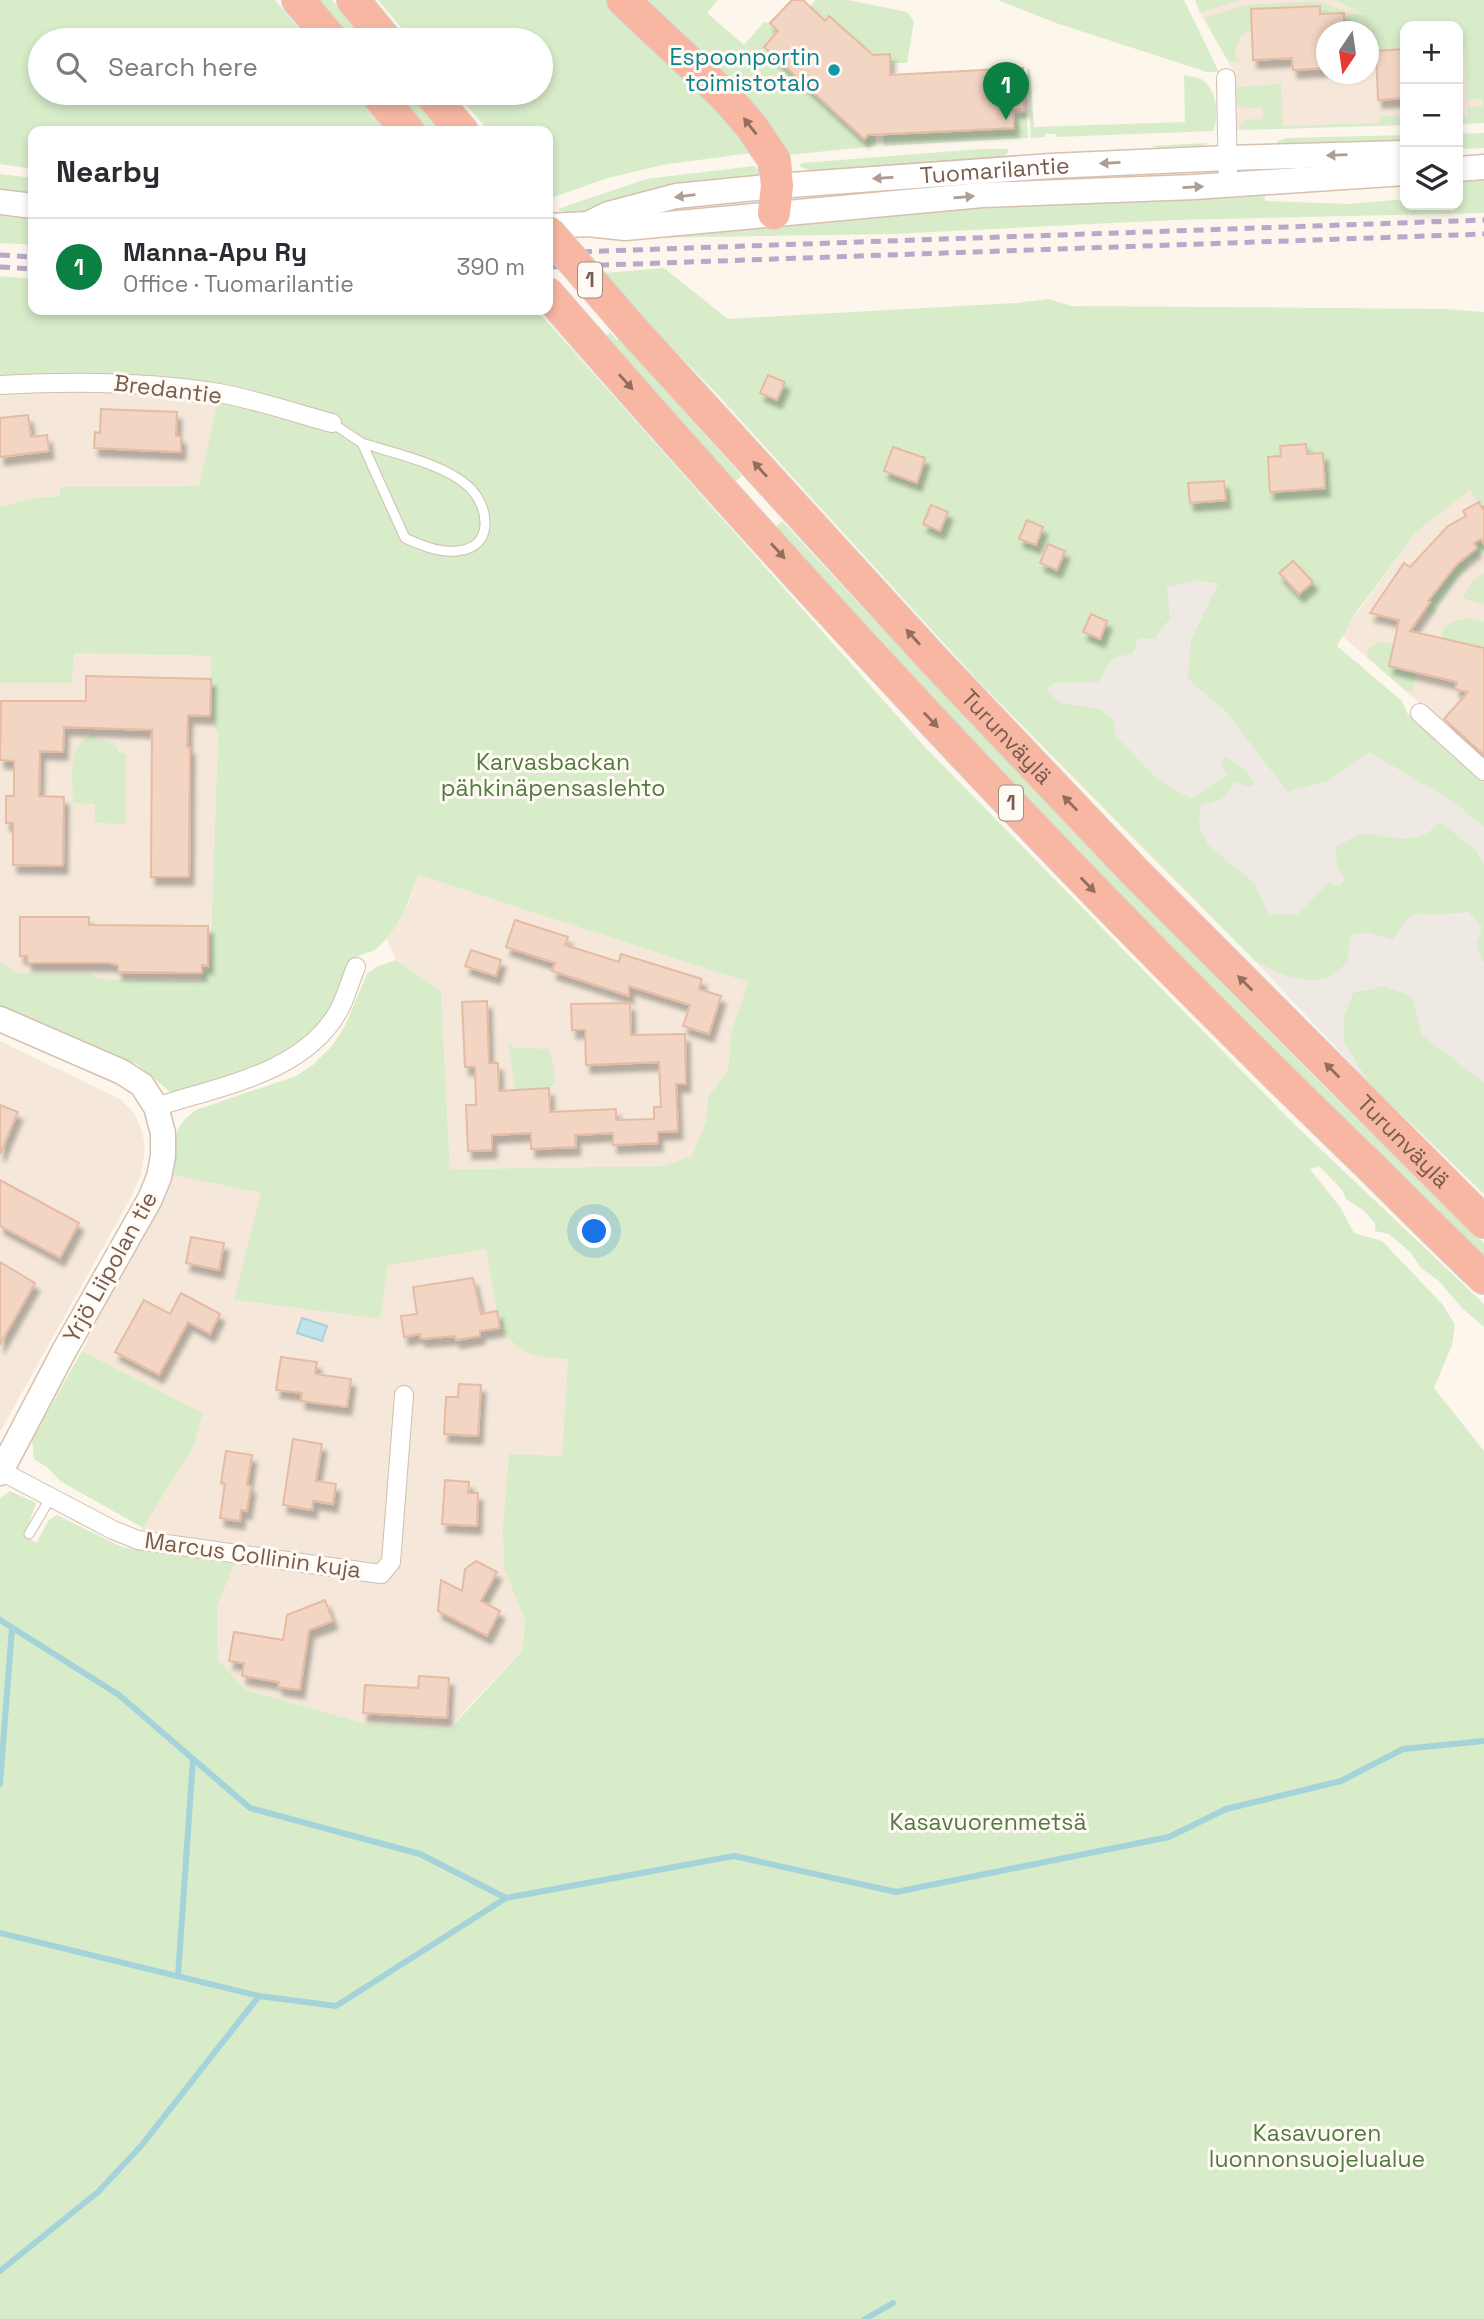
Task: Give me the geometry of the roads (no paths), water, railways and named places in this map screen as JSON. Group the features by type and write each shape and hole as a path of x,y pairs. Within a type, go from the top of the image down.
{"highway":[{"path":"299,0 322,28"},
{"path":"353,0 376,28"},
{"path":"623,0 725,96 751,126 774,160 776,200"},
{"path":"386,105 404,126"},
{"path":"440,105 458,126"},
{"name":"Turunväylä","path":"553,238 631,328 933,659 1134,871 1484,1222"},
{"name":"Turunväylä","path":"553,300 902,689 1083,880 1265,1066 1484,1278"}],"main road":[{"path":"1463,152 1484,151"},
{"name":"Tuomarilantie","path":"776,200 1051,166 1400,153"},
{"path":"1463,169 1484,167"},
{"name":"Tuomarilantie","path":"553,226 588,225 608,214 676,196 776,200 982,195 1228,185 1400,173"},
{"path":"0,202 28,205"},
{"name":"Yrjö Liipolan tie","path":"0,1019 122,1072 142,1085 156,1107 163,1133 159,1177 150,1199 64,1351 1,1472"}],"street":[{"path":"1226,78 1228,185"},
{"name":"Bredantie","path":"0,385 115,382 220,394 332,423"},
{"path":"1420,713 1484,771"},
{"path":"156,1107 267,1071 293,1059 323,1033 338,1011 356,967"},
{"name":"Marcus Collinin kuja","path":"1,1472 113,1530 138,1540 381,1574 391,1562 404,1395"}],"lane":[{"path":"332,423 362,443 441,470 468,486 483,508 486,525 483,538 476,546 457,551 428,548 405,538 362,443"},
{"path":"29,1534 51,1497"}],"water":[{"path":"302,1318 327,1326 322,1341 297,1333"}],"waterway":[{"path":"0,1620 119,1695 250,1808 420,1854 506,1898"},
{"path":"0,1784 12,1628"},
{"path":"0,2271 98,2192 141,2146 259,1996 336,2006 506,1898 734,1856 896,1892 1169,1837 1226,1809 1341,1781 1403,1749 1484,1741"},
{"path":"178,1976 193,1759"},
{"path":"0,1933 259,1996"},
{"path":"865,2319 893,2303"}],"railway":[{"path":"553,253 1484,220"},
{"path":"553,267 1484,234"},
{"path":"0,255 28,257"},
{"path":"0,267 28,269"}],"place":[{"name":"Espoonportin toimistotalo","path":"834,70"},
{"name":"Manna-Apu Ry","path":"1006,120"}],"park label":[{"name":"Karvasbackan pähkinäpensaslehto","path":"553,775"},
{"name":"Kasavuorenmetsä","path":"988,1822"},
{"name":"Kasavuoren luonnonsuojelualue","path":"1317,2146"}]}
